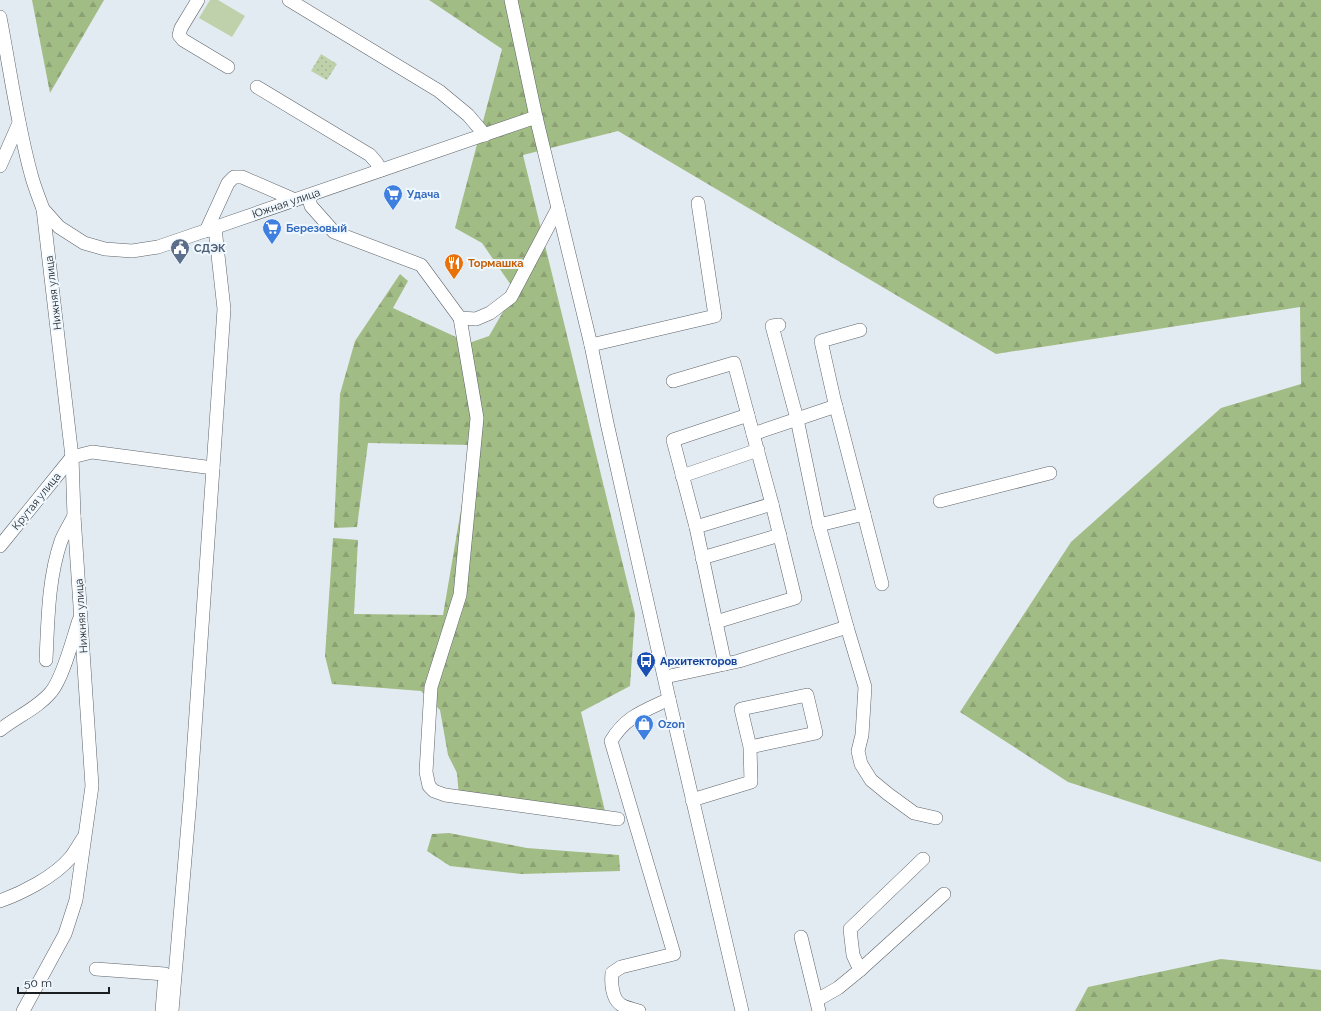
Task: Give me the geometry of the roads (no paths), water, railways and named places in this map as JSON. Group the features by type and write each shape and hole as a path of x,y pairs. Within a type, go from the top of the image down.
{"street":[{"path":"198,0 181,28 179,35 183,40 228,66"},
{"path":"289,0 439,91 468,115 485,135"},
{"path":"511,0 536,117 591,345 606,423 692,800 742,1011"},
{"path":"0,17 14,90 15,105 31,176 43,209"},
{"path":"0,82 14,90"},
{"path":"257,87 370,156 381,170"},
{"name":"Южная улица","path":"43,209 59,227 84,243 105,249 132,251 158,247 536,117"},
{"path":"0,166 20,123"},
{"path":"172,1011 190,800 224,309 211,229 228,183 234,177 242,177 294,200"},
{"path":"308,196 311,206 334,232 421,265 460,318 477,418 460,594 431,687 426,772 428,786 434,791 445,795 618,819"},
{"path":"591,345 715,316 698,203"},
{"path":"460,318 476,319 490,313 511,297 558,208"},
{"name":"Нижняя улица","path":"23,1011 65,934 76,900 92,786 74,516 72,457 43,209"},
{"path":"779,325 772,326 796,419 819,526 865,687 862,735 858,751 861,764 871,780 914,813 936,818"},
{"path":"860,330 821,341 836,406 882,584"},
{"path":"673,382 734,363 758,450 795,598 716,622"},
{"path":"753,434 836,406"},
{"path":"725,664 696,527 673,440 748,415"},
{"path":"682,476 758,450"},
{"path":"72,457 92,452 213,468"},
{"name":"Крутая улица","path":"0,546 72,457"},
{"path":"940,501 1050,473"},
{"path":"696,527 772,504"},
{"path":"819,526 864,514"},
{"path":"46,660 49,598 53,577 61,540 74,516"},
{"path":"702,558 780,535"},
{"path":"0,730 39,703 52,691 67,657 81,612"},
{"path":"665,678 725,664 847,627"},
{"path":"692,800 751,782 750,748 741,709 807,695 816,733 750,748"},
{"path":"639,1011 620,1005 614,996 611,981 612,973 621,968 674,954 611,741 618,728 633,717 669,698"},
{"path":"0,901 12,897 50,875 69,858 86,834"},
{"path":"860,970 853,955 850,929 923,860"},
{"path":"801,938 818,1005 860,970 944,894"},
{"path":"96,969 165,974 162,1011"}],"place":[{"name":"Удача","path":"393,211"},
{"name":"Березовый","path":"272,245"},
{"name":"СДЭК","path":"180,265"},
{"name":"Тормашка","path":"454,280"},
{"name":"Архитекторов","path":"646,678"},
{"name":"Ozon","path":"644,741"}]}
